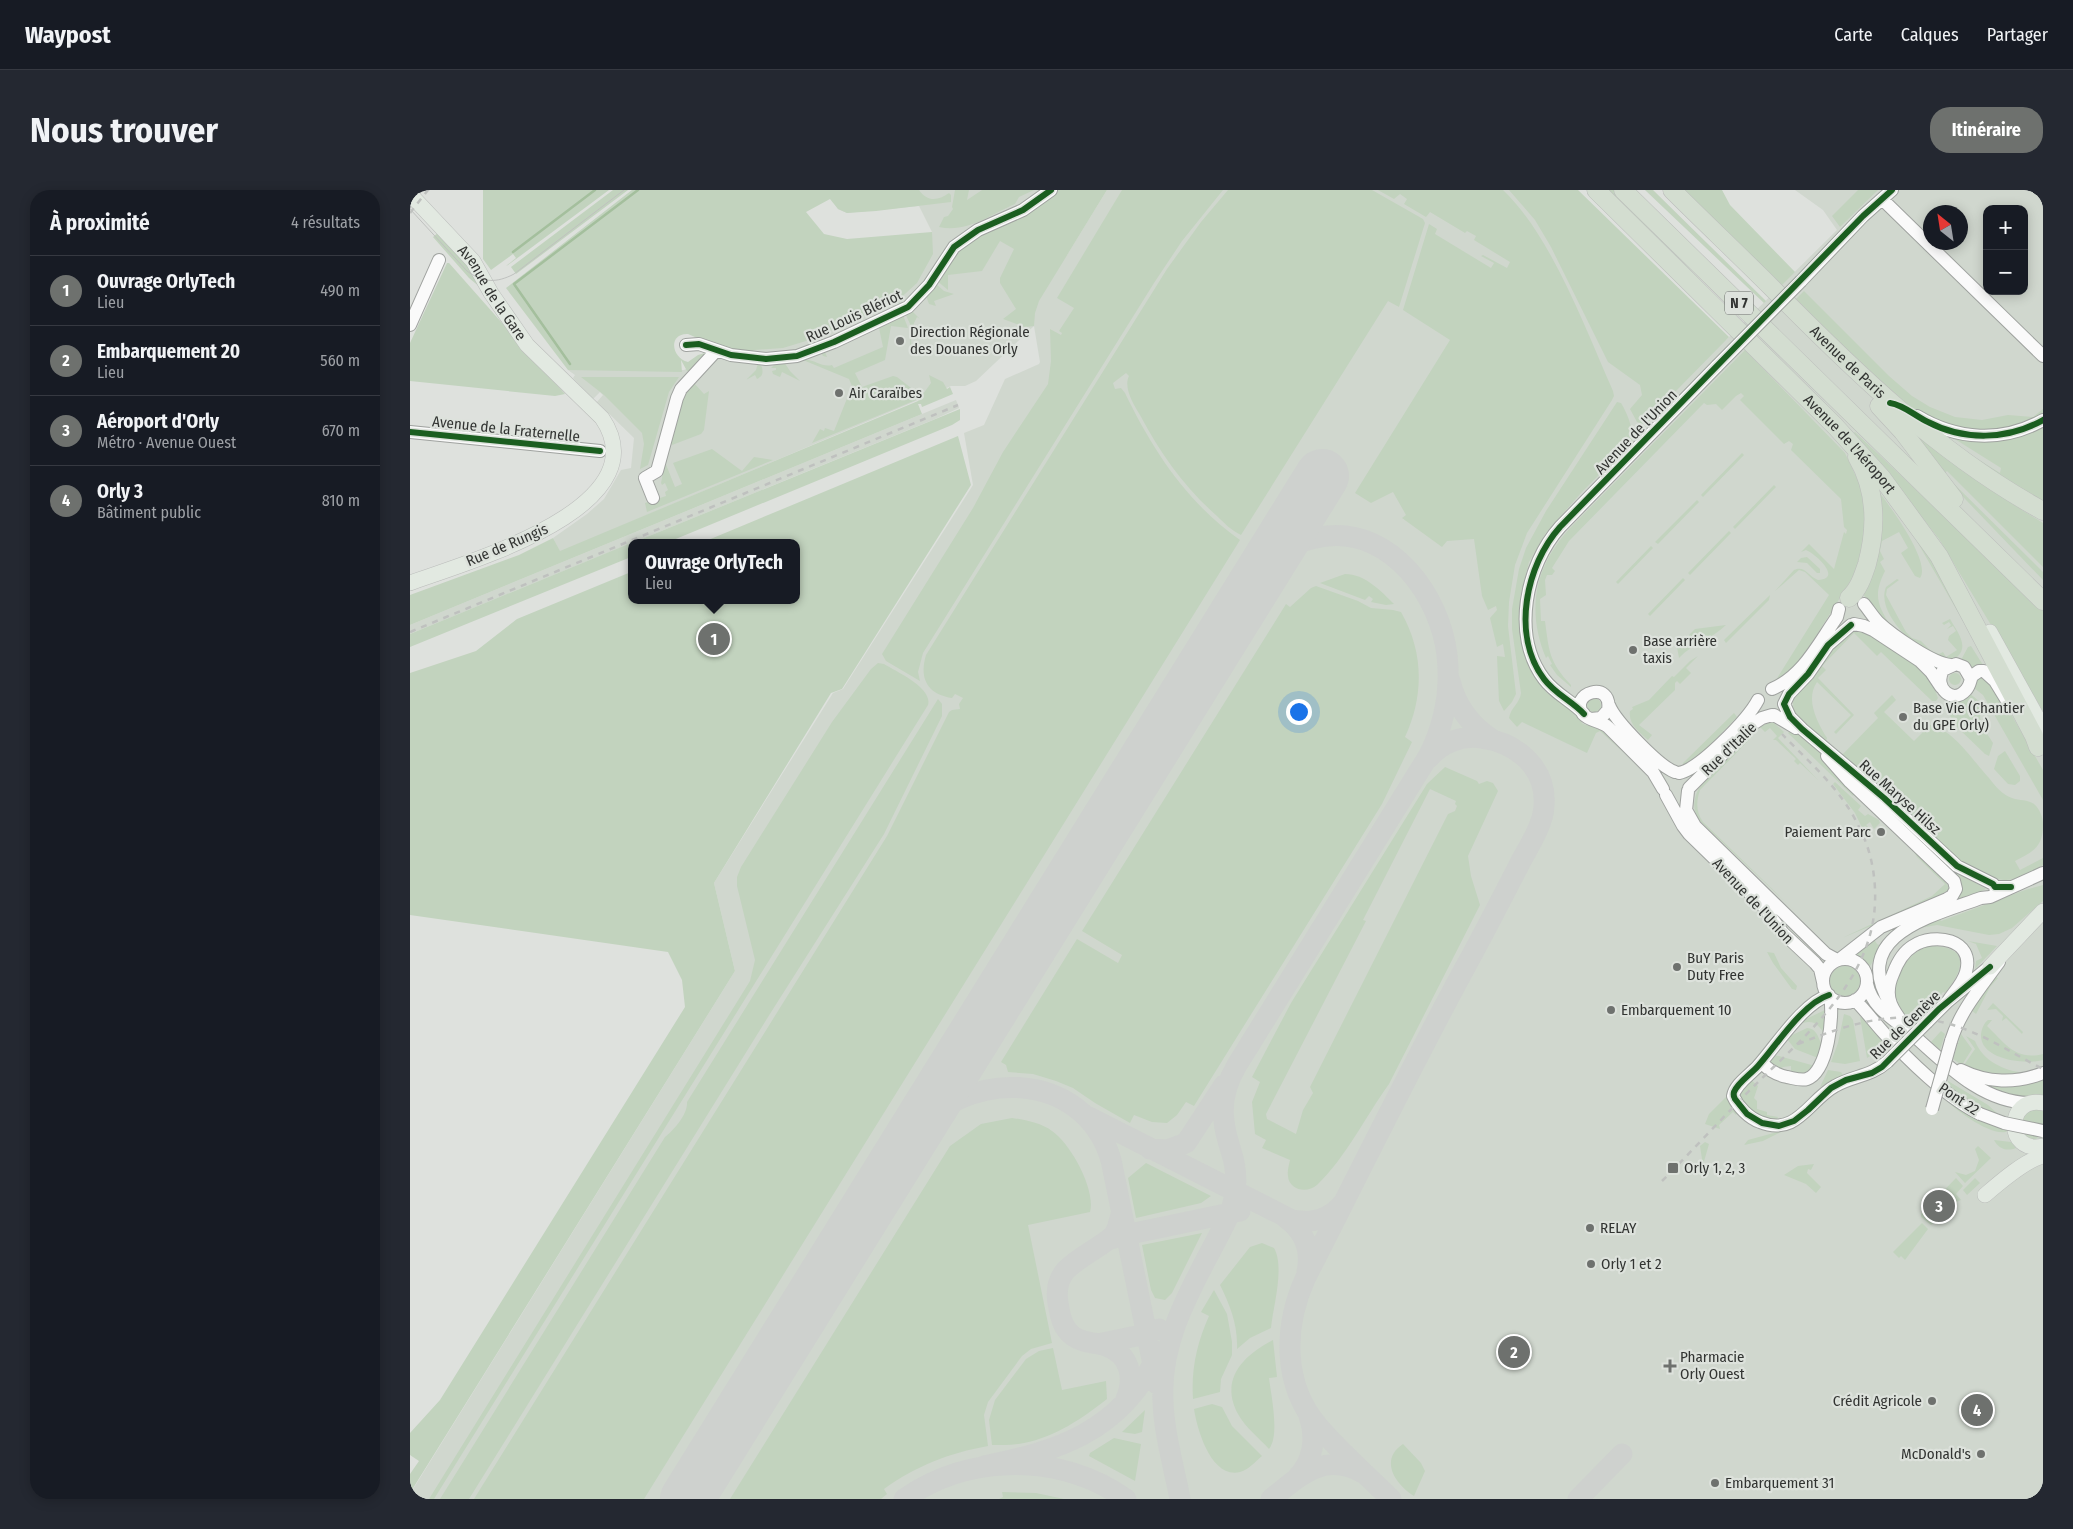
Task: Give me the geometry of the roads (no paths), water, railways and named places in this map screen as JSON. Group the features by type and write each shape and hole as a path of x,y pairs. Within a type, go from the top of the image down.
{"highway":[{"name":"Avenue de l'Aéroport","path":"1596,190 1873,466 1912,517 1952,580 2034,736 2040,752"},
{"name":"N 7","path":"1623,190 2043,601"},
{"name":"N 7","path":"1639,190 2043,587"},
{"name":"Avenue de Paris","path":"1672,190 1852,369 1890,403 1976,470 2043,512"},
{"path":"1748,265 1752,276 1757,282 1903,432 1954,499"},
{"path":"1696,289 1709,292 1903,472 1930,490"},
{"path":"1848,439 1866,474 1875,515 1872,544 1865,570 1851,603"},
{"path":"1912,517 1924,524 1945,553 1990,632"}],"main road":[{"name":"Avenue de la Gare","path":"410,194 473,261 491,294 527,345 574,390"},
{"name":"Rue de Rungis","path":"410,583 514,545 540,533 572,512 598,489 610,468 613,450 611,438 602,418 574,390"},
{"path":"1990,632 2043,728"},
{"path":"1990,967 2043,911"},
{"path":"1985,1195 2003,1180 2007,1169 2039,1150 2018,1138 2014,1124 2020,1109 2036,1103"}],"street":[{"name":"Rue Louis Blériot","path":"686,344 699,344 716,351 756,358 797,356 873,325 915,301 954,247 991,223 1023,210 1051,190"},
{"name":"Avenue de l'Union","path":"1829,996 1821,972 1814,963 1783,933 1762,906 1682,826 1659,779 1649,767 1603,722 1587,716 1549,686 1535,665 1527,630 1528,595 1536,566 1553,535 1884,195 1892,190"},
{"path":"1884,195 2043,356"},
{"path":"410,324 439,260"},
{"path":"653,498 645,478 658,471 677,398 681,390 716,351"},
{"path":"1890,403 1903,407 1941,428 1976,436 1998,435 2021,430 2043,420"},
{"name":"Avenue de la Fraternelle","path":"410,432 600,450"},
{"name":"Avenue de l'Union","path":"1528,595 1532,633 1546,670 1554,681 1565,690 1576,694 1601,693 1608,701 1608,706 1621,724 1661,764 1688,780 1686,810 1695,826 1831,959 1850,959 1860,964 1866,974 1871,994 1885,1013 1930,1050 1947,1067 1971,1083 2004,1100 2036,1103"},
{"path":"1971,679 1964,667 1934,660 1851,603 1843,621 1869,627 1920,661 1931,672 1941,688 1950,695 1960,695 1968,689 1972,676 1980,671 1991,677 2040,752"},
{"name":"Rue d'Italie","path":"1677,772 1690,769 1706,757 1747,716 1763,692 1791,679 1800,670 1837,617 1851,603 1866,611 1864,618 1853,624 1828,646 1808,674 1789,694 1781,711 1762,718 1753,724 1688,790"},
{"path":"1941,688 1940,674 1951,664"},
{"path":"1772,689 1782,694 1784,704"},
{"path":"1587,694 1581,706 1587,716 1601,718 1608,710 1608,706"},
{"name":"Rue d'Italie","path":"1758,700 1761,711 1773,715"},
{"name":"Rue Maryse Hilsz","path":"1784,704 1790,717 1812,738 1842,774 1956,885 1955,893 1938,903 1881,926 1839,960"},
{"name":"Rue Maryse Hilsz","path":"1773,715 1802,729 1891,804 1948,858 1966,872 1995,887 2011,887"},
{"path":"1677,772 1666,777 1663,782 1665,792 1678,799 1683,797 1688,790"},
{"path":"1910,1033 1881,987 1878,974 1886,949 1900,932 1921,920 1981,898 1990,897 2043,873"},
{"path":"2029,879 2043,878"},
{"path":"1891,1005 1890,981 1899,961 1914,945 1921,941 1936,938 1958,944 1966,959 1967,968 1964,978 1948,1001"},
{"path":"1932,1109 1955,1027 2007,951"},
{"path":"1823,982 1826,970 1839,960"},
{"name":"Rue de Genève","path":"1829,996 1817,1000 1773,1044 1758,1067 1734,1092 1735,1100 1747,1114 1757,1121 1779,1126 1788,1123 1808,1110 1831,1088 1846,1080 1872,1073 1887,1062 1948,1001 1990,967"},
{"path":"1829,996 1840,1002 1855,1000 1863,994 1867,984"},
{"path":"1764,1065 1778,1075 1800,1080 1808,1079 1816,1072 1828,1041 1832,1008 1829,996"},
{"name":"Pont 22","path":"1855,1000 1890,1039 1948,1094 1980,1114 2004,1123 2043,1131"},
{"path":"1930,1050 1964,1071 1992,1080 2018,1080 2043,1073"}],"waterway":[{"path":"513,252 595,190"},
{"path":"570,364 514,284 638,190"}],"tram line":[{"path":"410,209 467,271 484,280 496,280 514,274 624,190"}],"railway":[{"path":"410,213 428,190"},
{"path":"635,539 958,405"},
{"path":"410,632 628,542"},
{"path":"1662,1181 1818,1022 1837,999 1853,975 1866,948 1873,920 1875,889 1872,865 1863,834 1844,801 1814,766 1782,734"},
{"path":"1798,1044 1820,1035 1863,1023 1884,1019 1926,1019 1972,1032 2043,1069"}],"place":[{"name":"Direction Régionale des Douanes Orly","path":"900,341"},
{"name":"Air Caraïbes","path":"839,393"},
{"name":"Ouvrage OrlyTech","path":"714,639"},
{"name":"Base arrière taxis","path":"1633,650"},
{"name":"Base Vie (Chantier du GPE Orly)","path":"1903,717"},
{"name":"Paiement Parc","path":"1881,832"},
{"name":"BuY Paris Duty Free","path":"1677,967"},
{"name":"Embarquement 10","path":"1611,1010"},
{"name":"Orly 1, 2, 3","path":"1673,1168"},
{"name":"Aéroport d'Orly","path":"1939,1206"},
{"name":"RELAY","path":"1590,1228"},
{"name":"Orly 1 et 2","path":"1591,1264"},
{"name":"Embarquement 20","path":"1514,1352"},
{"name":"Pharmacie Orly Ouest","path":"1670,1366"},
{"name":"Crédit Agricole","path":"1932,1401"},
{"name":"Orly 3","path":"1977,1410"},
{"name":"McDonald's","path":"1981,1454"},
{"name":"Embarquement 31","path":"1715,1483"}]}
